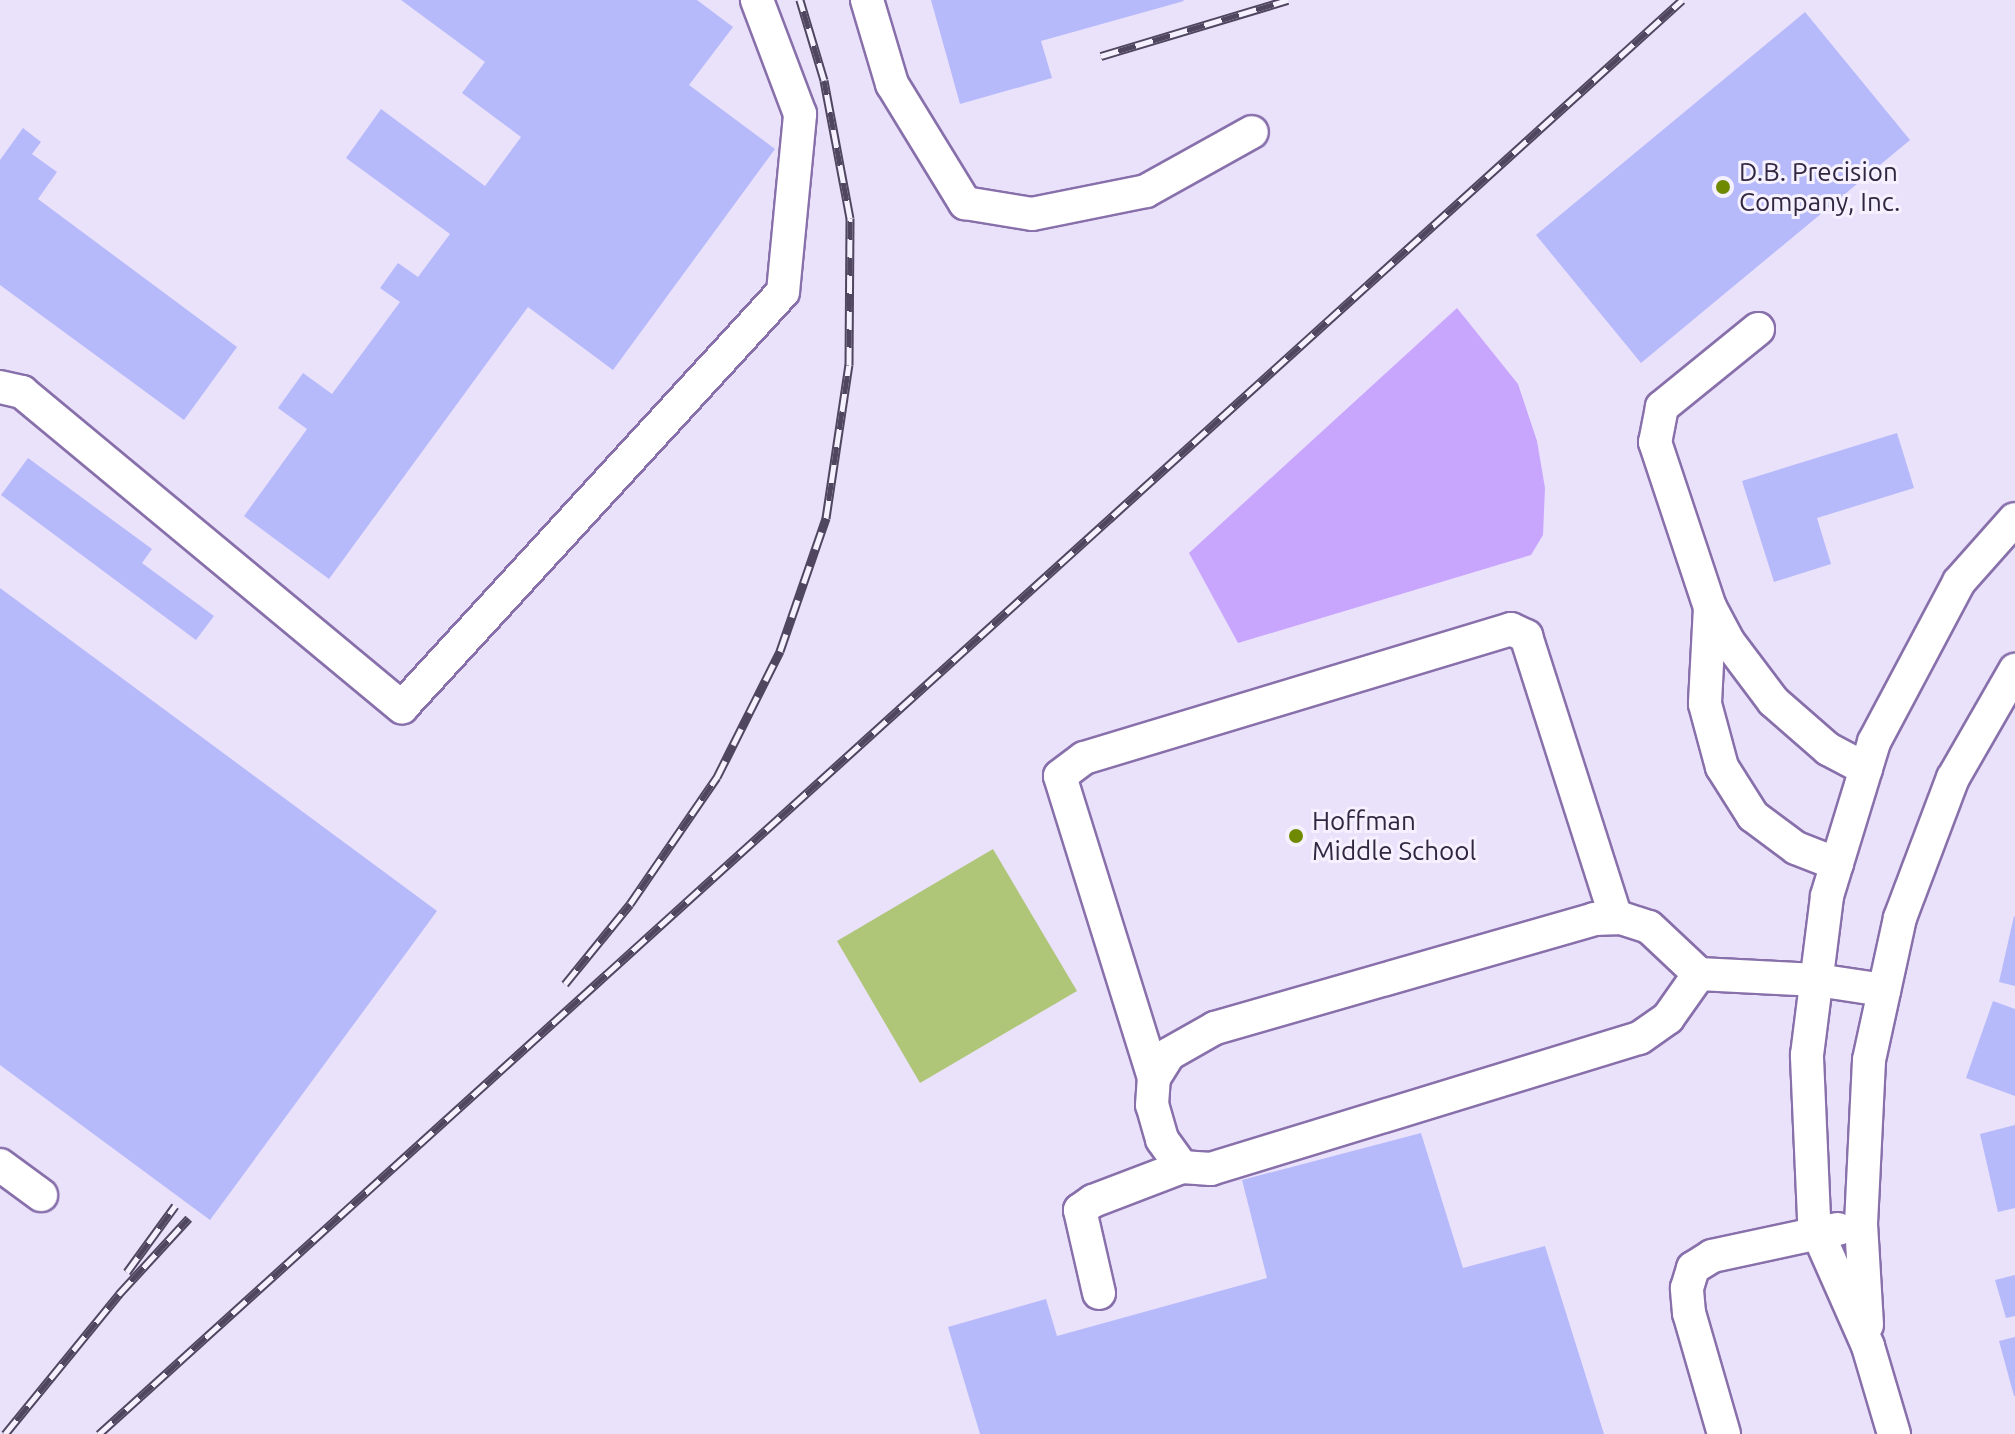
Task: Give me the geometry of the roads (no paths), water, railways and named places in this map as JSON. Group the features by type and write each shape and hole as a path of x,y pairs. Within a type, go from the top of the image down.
{"street":[{"path":"0,387 22,392 402,707 783,292 800,114 757,0"},
{"path":"867,0 892,84 965,203 1032,214 1146,191 1252,132"},
{"path":"1758,329 1662,407 1655,442 1710,607 1728,641 1773,701 1828,749 1866,769"},
{"path":"1894,1434 1868,1346 1818,1233 1807,1055 1827,896 1874,742 1959,582 2015,519"},
{"path":"1710,607 1705,704 1722,767 1753,816 1796,848 1837,864"},
{"path":"1182,1167 1162,1139 1152,1105 1154,1078 1060,776 1084,758 1511,629 1526,636 1616,918"},
{"path":"1868,1346 1861,1224 1869,1060 1884,990 1900,918 1953,778 2015,670"},
{"path":"1154,1078 1169,1054 1215,1028 1594,919 1616,918 1649,927 1699,974 1817,980 1884,990"},
{"path":"1099,1293 1080,1210 1093,1201 1182,1167 1211,1169 1639,1038 1668,1018 1699,974"},
{"path":"0,1165 41,1195"},
{"path":"1724,1434 1689,1313 1687,1288 1693,1268 1712,1256 1861,1224"}],"railway":[{"path":"565,984 630,904 717,777 780,651 826,518 849,365 850,218 824,80 800,0"},
{"path":"1101,56 1288,0"},
{"path":"99,1434 1682,0"},
{"path":"127,1272 175,1206"},
{"path":"5,1434 119,1294 189,1218"}],"place":[{"name":"D.B. Precision Company, Inc.","path":"1723,187"},
{"name":"Hoffman Middle School","path":"1296,836"}]}
